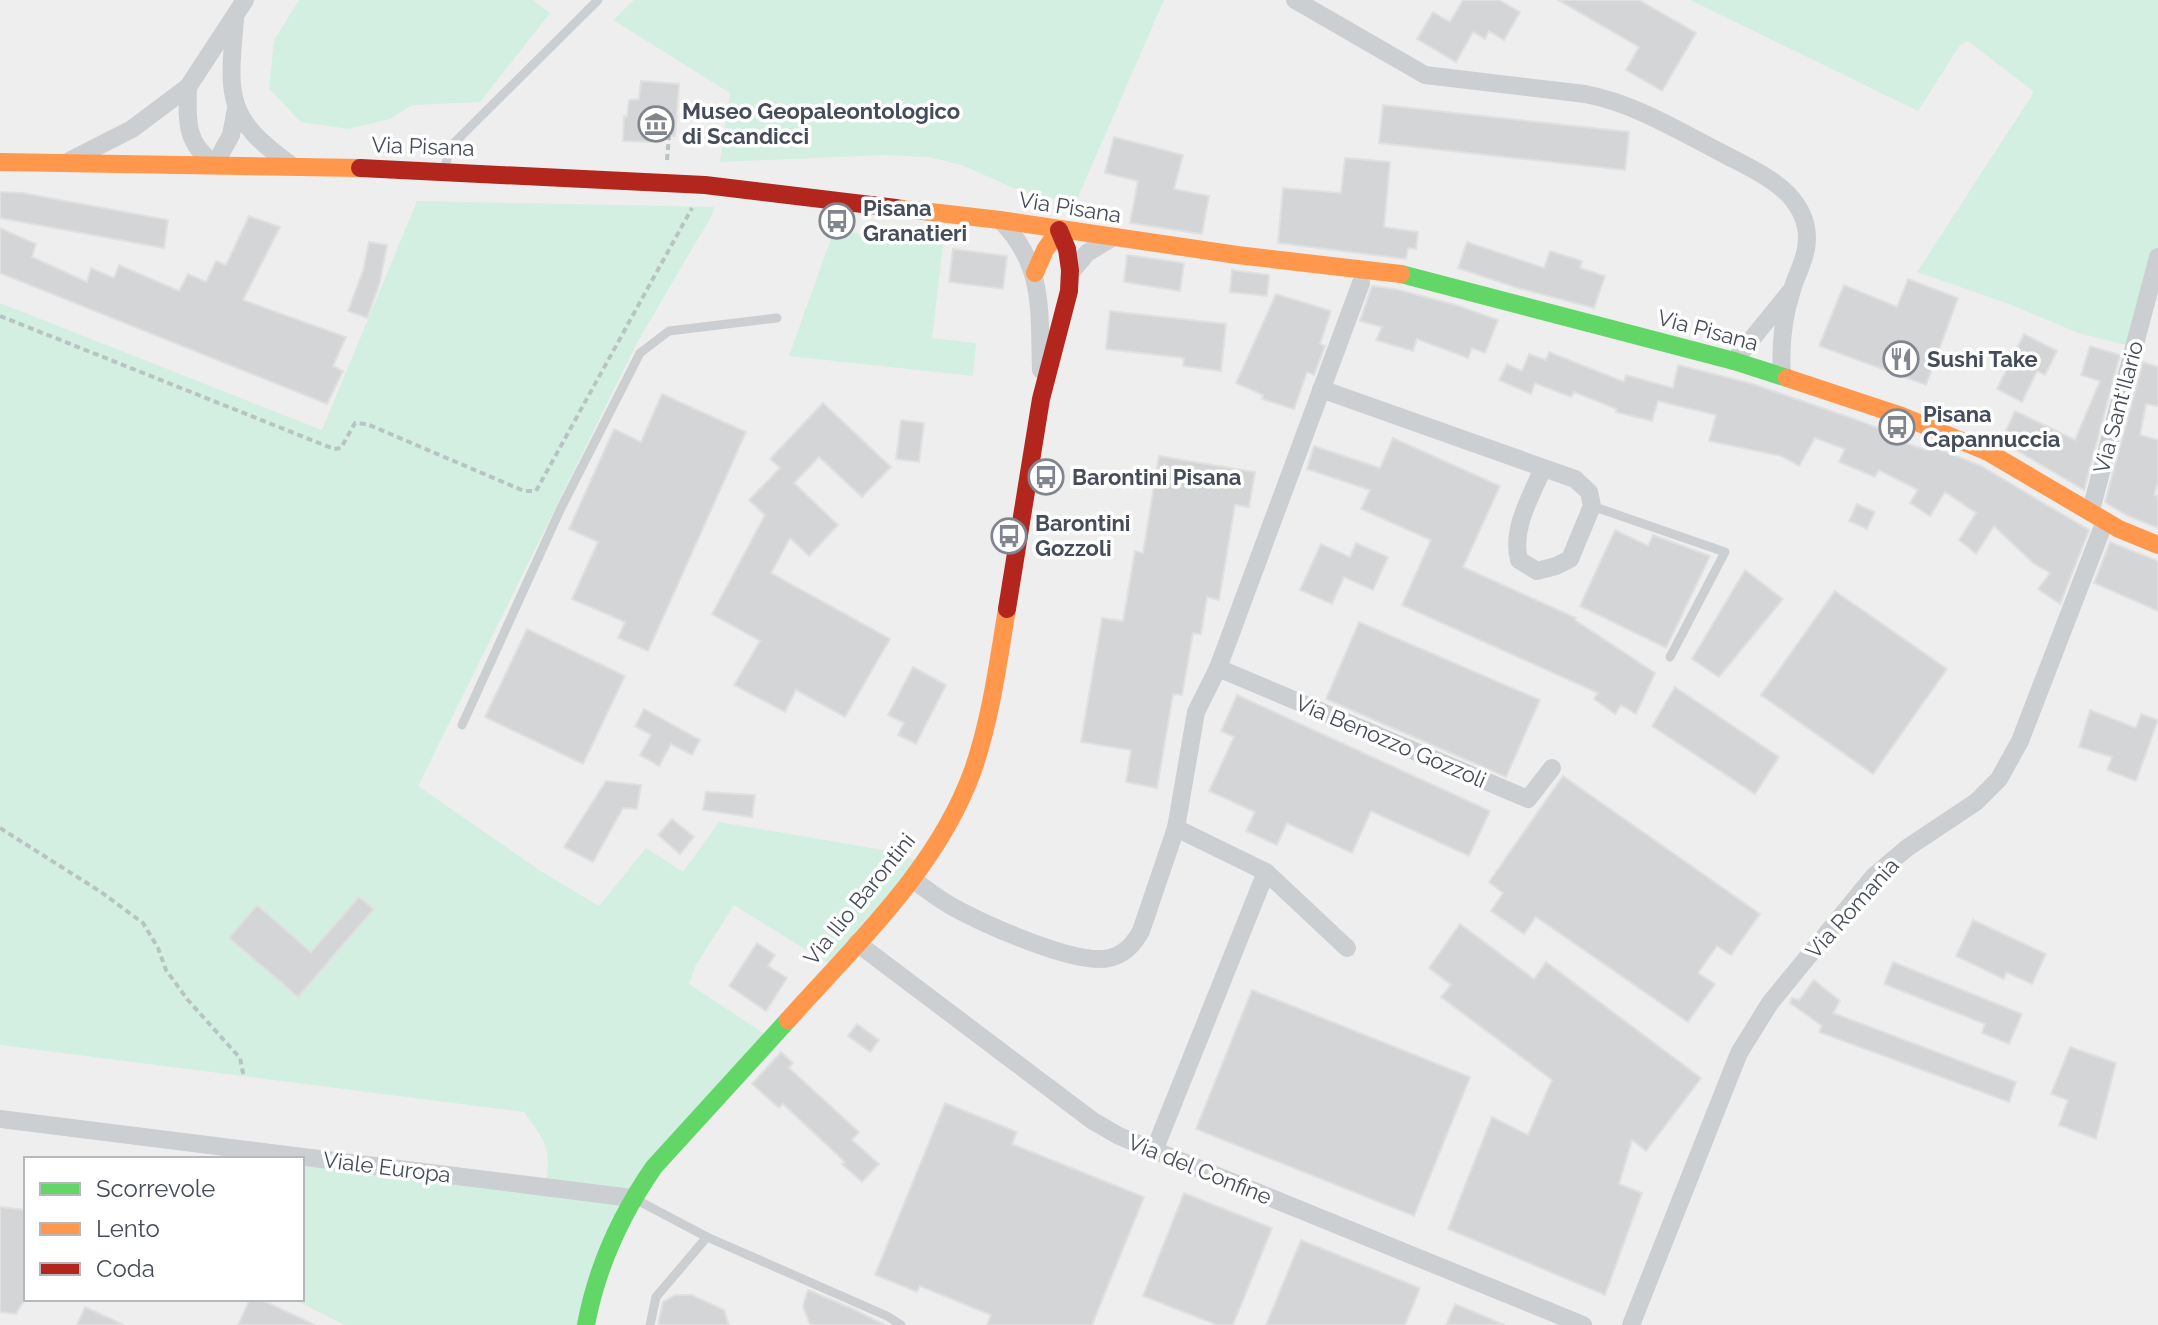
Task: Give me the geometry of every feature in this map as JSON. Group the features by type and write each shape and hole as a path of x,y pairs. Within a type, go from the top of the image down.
{"main road":[{"name":"Via Pisana","path":"0,162 291,165 705,185 1000,220 1110,239 1398,273 1734,361 1902,416 1964,441 2134,537 2158,545"},
{"path":"1035,273 1045,250 1059,230 1066,243 1072,271"},
{"name":"Via Ilio Barontini","path":"586,1325 598,1270 611,1234 632,1198 654,1167 912,879 940,837 962,795 980,746 996,673 1042,390 1072,271"}],"street":[{"path":"66,162 132,129 188,87 245,0"},
{"path":"1295,0 1425,75 1585,94 1609,100 1664,123 1744,165 1783,190 1804,218 1807,236 1805,256 1792,290 1781,344 1782,375"},
{"path":"188,87 190,132 199,152 215,164 231,135 236,109 231,74 236,17"},
{"path":"236,109 252,133 291,165"},
{"name":"Via Ilio Barontini","path":"1000,220 1019,241 1035,273 1042,390"},
{"path":"1072,271 1087,253 1110,239"},
{"name":"Via Sant'Ilario","path":"2098,516 2158,257"},
{"path":"912,879 951,906 1081,959 1106,959 1125,951 1137,938 1176,828 1196,712 1218,668 1361,283"},
{"path":"1734,361 1792,290"},
{"path":"1321,389 1575,479 1589,492 1592,506 1570,559 1537,571 1519,560 1515,544 1543,468"},
{"name":"Via Romania","path":"1631,1325 1739,1053 1770,1003 1874,876 1907,848 1976,802 1999,779 2020,741 2098,516"},
{"name":"Via Benozzo Gozzoli","path":"1218,668 1528,799 1552,768"},
{"path":"1176,828 1266,872 1347,948"},
{"path":"1154,1151 1266,872"},
{"name":"Via del Confine","path":"857,943 1093,1121 1119,1136 1583,1325"},
{"name":"Viale Europa","path":"0,1119 632,1198"}],"lane":[{"path":"444,170 451,146 598,0"},
{"path":"462,725 561,508 640,353 669,331 777,318"},
{"path":"1592,506 1725,552 1670,657"},
{"path":"632,1198 707,1237 887,1316 901,1325"},
{"path":"650,1325 656,1297 707,1237"}],"path":[{"path":"0,316 334,449 341,448 355,423 367,424 524,491 536,491 705,185"},
{"path":"0,828 101,892 143,923 173,980 240,1058 244,1078"}],"green space":[{"path":"299,0 533,0 550,13 480,102 412,105 390,119 348,129 301,122 269,89 274,40"},
{"path":"634,0 1164,0 1075,204 1013,188 962,165 928,157 884,155 720,162 730,93 613,20"},
{"path":"1690,0 2158,0 2158,257 2134,347 2078,333 2009,304 1917,272 2034,92 1968,41 1960,45 1918,111"},
{"path":"417,201 714,207 638,341 418,786 539,870 599,906 646,848 683,872 719,822 889,851 923,863 835,968 734,905 696,965 689,984 771,1038 654,1167 586,1325 345,1325 297,1301 304,1301 304,1157 231,1157 233,1148 546,1187 546,1146 524,1112 0,1045 0,303 322,430"},
{"path":"834,230 943,245 932,338 976,343 973,376 789,356"}],"building":[{"path":"1463,0 1499,0 1520,12 1504,40 1489,31 1485,39 1473,32 1456,62 1417,39 1433,12 1450,22"},
{"path":"1558,0 1639,0 1696,33 1662,91 1626,70 1639,47"},
{"path":"641,81 679,84 675,136 653,135 651,142 623,141 624,116 627,117 629,100 639,99"},
{"path":"1383,105 1629,132 1625,170 1379,143"},
{"path":"1114,137 1183,155 1174,189 1209,196 1202,234 1130,223 1138,181 1105,173"},
{"path":"1345,158 1390,162 1384,227 1418,232 1416,249 1408,248 1406,259 1278,243 1283,188 1341,193"},
{"path":"0,192 23,193 168,220 164,248 0,218"},
{"path":"249,216 280,227 243,300 346,337 333,366 343,371 327,404 0,273 0,228 36,244 32,257 87,282 91,268 114,278 119,265 179,291 188,274 206,282 216,261 226,265"},
{"path":"369,242 387,245 380,282 367,318 348,311 363,271"},
{"path":"1467,242 1544,268 1550,251 1582,261 1580,268 1605,276 1594,308 1458,268"},
{"path":"953,249 1007,256 1003,289 949,282"},
{"path":"1127,255 1184,263 1180,291 1124,282"},
{"path":"1232,270 1269,275 1267,296 1230,292"},
{"path":"1908,279 1958,298 1926,385 1819,346 1844,285 1897,307"},
{"path":"1372,286 1456,305 1498,320 1485,353 1472,348 1468,358 1417,339 1413,351 1376,340 1382,327 1360,321"},
{"path":"1276,294 1331,311 1320,344 1325,346 1314,375 1307,372 1294,409 1262,399 1263,395 1236,383"},
{"path":"1110,311 1226,324 1221,371 1183,366 1184,358 1106,349"},
{"path":"2024,334 2057,351 2045,375 2037,371 2022,402 1997,389"},
{"path":"2090,346 2120,355 2084,490 2001,441 2015,411 2075,440 2100,381 2081,375"},
{"path":"1549,352 1624,382 1626,375 1673,388 1678,365 1753,384 1886,431 1884,436 1926,450 1929,445 1981,466 2089,530 2060,604 2038,589 2050,573 2033,563 1994,526 1976,554 1959,540 1976,513 1945,492 1930,516 1910,503 1918,490 1879,470 1875,477 1839,462 1845,449 1815,438 1799,466 1781,456 1709,441 1716,415 1658,401 1652,421 1616,412 1617,409 1574,392 1571,397 1535,383 1531,394 1499,380 1507,364 1522,371 1529,354 1546,360"},
{"path":"2143,362 2158,367 2158,406 2146,404 2140,435 2158,440 2158,482 2154,495 2158,496 2158,528 2126,515 2105,502"},
{"path":"662,394 746,432 648,651 618,638 625,622 572,599 598,542 569,529 614,429 641,442"},
{"path":"823,403 891,467 862,497 819,457 794,483 838,525 809,556 790,538 771,573 890,639 845,717 796,690 785,712 734,685 760,641 712,614 765,515 749,500 780,468 770,459"},
{"path":"901,420 924,423 919,462 896,459"},
{"path":"1393,438 1500,486 1463,567 1576,618 1655,673 1636,714 1621,705 1615,714 1594,699 1598,693 1402,605 1431,540 1361,509 1370,490 1307,469 1314,446 1380,468"},
{"path":"1159,456 1255,472 1249,507 1235,505 1219,600 1207,597 1201,634 1193,633 1182,695 1173,694 1157,788 1126,782 1131,750 1081,742 1102,618 1123,621 1135,551 1143,553"},
{"path":"1857,504 1875,512 1867,529 1849,521"},
{"path":"1615,530 1648,546 1653,535 1710,556 1666,648 1580,606"},
{"path":"2110,542 2158,561 2158,611 2094,583"},
{"path":"1356,543 1388,557 1373,590 1344,577 1332,604 1300,590 1321,544 1350,557"},
{"path":"1745,570 1783,599 1719,677 1692,659"},
{"path":"1835,591 1947,669 1873,774 1761,695"},
{"path":"1359,622 1540,700 1506,777 1326,699"},
{"path":"527,629 625,676 583,764 485,717"},
{"path":"913,667 946,685 916,744 898,735 904,723 888,715"},
{"path":"1675,687 1779,757 1755,794 1652,726"},
{"path":"1237,695 1490,811 1469,856 1371,811 1352,853 1287,823 1277,845 1246,831 1255,812 1209,791 1234,737 1221,731"},
{"path":"644,709 700,740 692,755 671,744 659,766 640,755 651,735 635,726"},
{"path":"2090,710 2136,728 2141,714 2158,720 2136,781 2107,770 2112,757 2079,747"},
{"path":"1563,776 1760,914 1731,955 1717,946 1698,973 1715,984 1688,1022 1536,917 1524,934 1491,911 1503,893 1489,882"},
{"path":"606,781 641,785 637,809 623,808 593,862 564,847"},
{"path":"706,792 755,795 752,817 703,810"},
{"path":"672,819 694,837 680,854 658,835"},
{"path":"359,897 374,909 298,997 229,938 257,905 311,952"},
{"path":"1973,920 2046,954 2032,984 2006,972 2004,979 1956,956"},
{"path":"1460,924 1534,979 1546,962 1701,1078 1646,1151 1632,1140 1619,1184 1642,1193 1605,1295 1448,1229 1492,1117 1528,1135 1552,1080 1441,997 1451,985 1429,968"},
{"path":"757,943 775,955 768,966 787,978 766,1011 729,986"},
{"path":"1893,962 2022,1014 2009,1044 1982,1033 1985,1024 1884,984"},
{"path":"1814,980 1840,1001 1833,1013 2016,1082 2009,1102 1819,1032 1822,1026 1790,1003 1792,998 1799,1000"},
{"path":"1252,990 1470,1077 1414,1216 1196,1129"},
{"path":"857,1024 879,1040 870,1052 848,1036"},
{"path":"2070,1047 2116,1063 2096,1139 2059,1125 2068,1100 2051,1094"},
{"path":"781,1052 793,1063 789,1068 859,1132 852,1140 879,1164 862,1182 783,1104 779,1108 752,1084"},
{"path":"945,1103 1017,1132 1012,1144 1144,1197 1092,1325 987,1325 991,1315 920,1286 917,1292 875,1275"},
{"path":"1184,1193 1272,1228 1233,1325 1217,1325 1143,1296"},
{"path":"0,1207 24,1210 24,1300 16,1314 0,1312"},
{"path":"1301,1240 1420,1288 1405,1325 1266,1325"},
{"path":"808,1290 885,1325 810,1325 803,1306"},
{"path":"675,1295 692,1295 724,1310 729,1325 658,1325 663,1302"},
{"path":"249,1301 264,1301 315,1325 238,1325"},
{"path":"1455,1304 1505,1325 1446,1325"},
{"path":"85,1307 124,1325 77,1325"}],"traffic: fast":[{"path":"1401,274 1734,361 1787,378"},
{"path":"586,1325 603,1262 620,1223 642,1185 654,1167 788,1020"}],"traffic: slow":[{"path":"0,162 360,168"},
{"path":"896,208 1237,255 1401,274"},
{"path":"1035,273 1045,250 1059,230"},
{"path":"1787,378 1902,416 1988,452 2119,529 2158,545"},
{"path":"788,1020 893,903 939,840 958,806 985,730 1007,609"}],"traffic: jam":[{"path":"360,168 705,185 896,208"},
{"path":"1007,609 1041,399 1069,291 1067,249 1059,230"}],"place":[{"name":"Museo Geopaleontologico di Scandicci","path":"656,124"},
{"name":"Pisana Granatieri","path":"837,221"},
{"name":"Sushi Take","path":"1901,359"},
{"name":"Pisana Capannuccia","path":"1897,427"},
{"name":"Barontini Pisana","path":"1046,477"},
{"name":"Barontini Gozzoli","path":"1009,536"}]}
